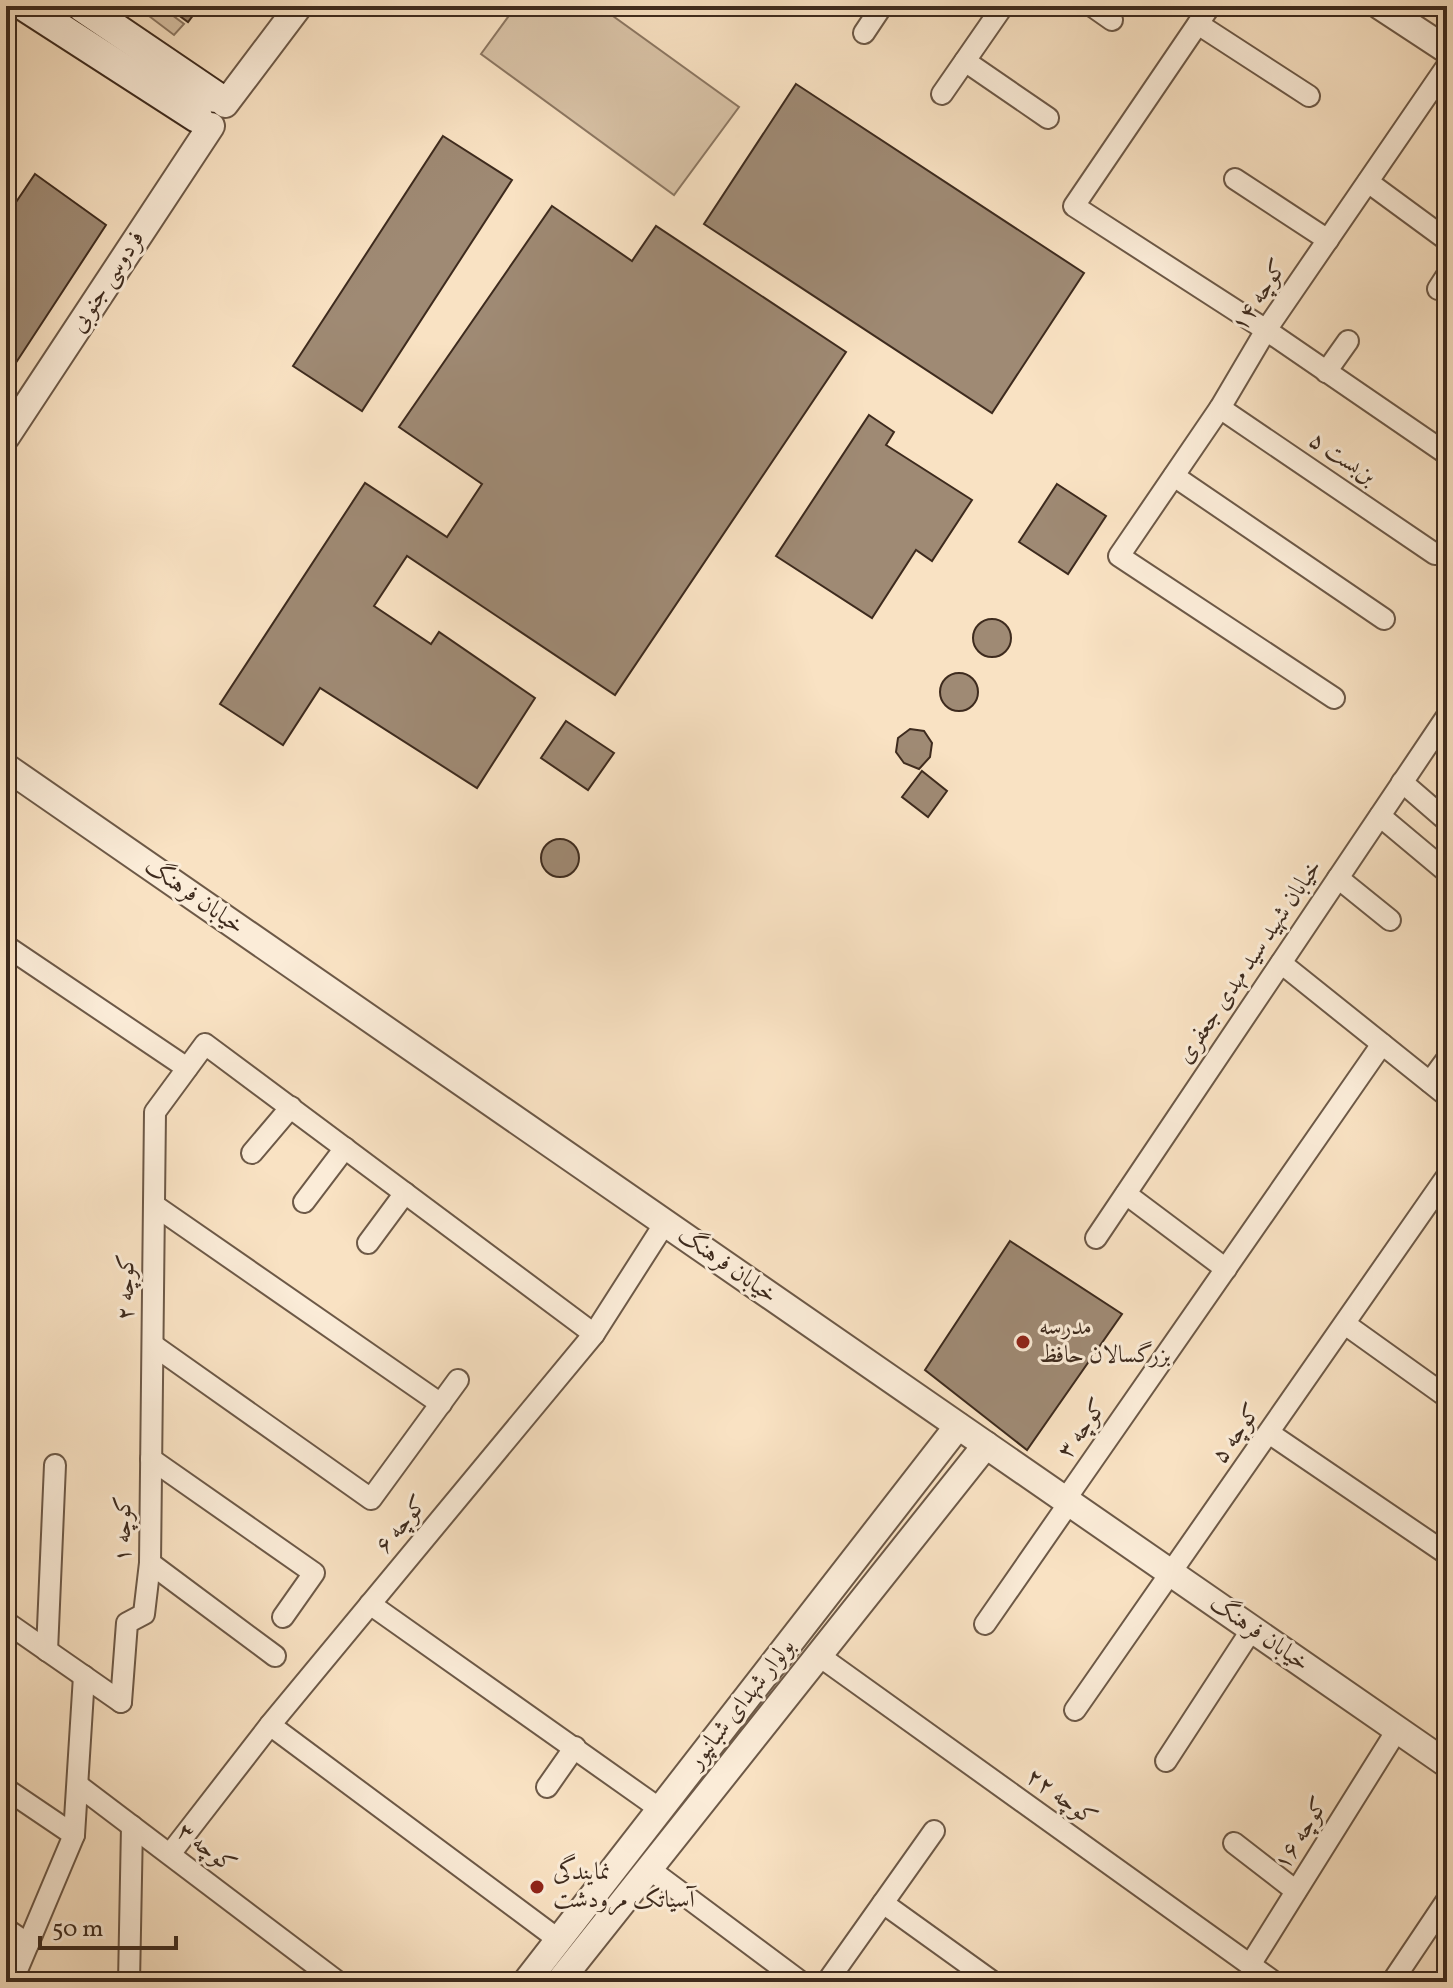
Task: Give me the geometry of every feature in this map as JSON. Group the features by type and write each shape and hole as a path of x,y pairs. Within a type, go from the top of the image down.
{"main road":[{"path":"25,6 212,111"},
{"path":"82,6 212,111"}],"street":[{"name":"فردوسی جنوبی","path":"6,437 212,111 299,6"},
{"path":"864,33 882,6"},
{"path":"942,94 1003,6"},
{"path":"1092,6 1112,20"},
{"path":"1210,6 1074,206 1445,449"},
{"path":"1380,6 1447,50"},
{"path":"1198,24 1309,96"},
{"path":"965,61 1048,118"},
{"name":"کوچه ۱۴","path":"1334,698 1119,556 1220,408 1266,330 1447,66"},
{"path":"1235,179 1328,240"},
{"path":"1368,182 1447,240"},
{"path":"1326,372 1348,341"},
{"name":"بن‌بست ۵","path":"1220,408 1435,554"},
{"path":"1174,476 1384,619"},
{"name":"خیابان شهید سید مهدی جعفری","path":"1096,1238 1447,716"},
{"name":"خیابان فرهنگ","path":"6,767 1447,1764"},
{"path":"1402,782 1447,821"},
{"path":"1380,816 1447,872"},
{"path":"1338,878 1390,920"},
{"path":"6,946 187,1068 205,1044 594,1334"},
{"path":"1281,963 1447,1096"},
{"path":"1126,1194 1226,1269 1382,1044"},
{"path":"1430,1082 1447,1059"},
{"name":"کوچه ۲","path":"187,1068 155,1112 153,1345 371,1499 441,1404"},
{"path":"252,1153 291,1107"},
{"path":"304,1202 345,1148"},
{"path":"1447,1176 1345,1324 1447,1397"},
{"path":"368,1243 405,1193"},
{"path":"154,1205 441,1404 458,1380"},
{"name":"کوچه ۶","path":"170,1854 270,1725 594,1334 665,1223"},
{"name":"کوچه ۳","path":"985,1624 1226,1269"},
{"name":"کوچه ۵","path":"1075,1710 1345,1324"},
{"name":"کوچه ۱","path":"84,1676 121,1702 127,1623 144,1614 150,1563 153,1345"},
{"name":"بولوار شهدای شبانپور","path":"526,1982 958,1426"},
{"path":"1269,1433 1447,1554"},
{"name":"بولوار شهدای شبانپور","path":"559,1982 986,1445"},
{"path":"151,1459 314,1573 283,1617"},
{"path":"47,1651 55,1465"},
{"path":"920,1477 945,1495"},
{"path":"150,1563 275,1656"},
{"path":"370,1604 660,1809"},
{"path":"6,1622 84,1676 74,1835 12,1982"},
{"path":"1166,1761 1252,1629"},
{"name":"کوچه ۲۲","path":"818,1655 1274,1982"},
{"path":"270,1725 559,1940"},
{"name":"کوچه ۱۶","path":"1250,1965 1397,1730"},
{"path":"547,1787 575,1747"},
{"name":"کوچه ۳","path":"79,1786 338,1982"},
{"path":"6,1789 74,1835"},
{"path":"129,1982 132,1826"},
{"path":"827,1982 934,1831"},
{"path":"1234,1843 1296,1891"},
{"path":"648,1868 801,1982"},
{"path":"588,1901 610,1916"},
{"path":"883,1903 993,1982"},
{"path":"1392,1982 1446,1905"},
{"path":"6,1929 28,1944"}],"shaded area":[{"path":"145,6 160,6 184,24 174,35 141,10"},
{"path":"516,6 599,6 739,107 674,195 481,54"}],"building":[{"path":"166,6 200,6 188,22"},
{"path":"796,84 1084,273 992,413 704,224"},
{"path":"443,136 512,180 362,411 293,366"},
{"path":"35,174 106,225 6,378 6,217"},
{"path":"552,206 632,261 656,226 846,352 615,695 407,556 374,606 431,644 439,632 535,698 477,788 320,688 283,745 220,704 365,483 447,537 482,484 399,427"},
{"path":"869,415 894,432 886,445 972,500 932,561 916,550 872,618 776,556"},
{"path":"1057,484 1106,516 1068,574 1019,542"},
{"path":"992,619 1005,625 1011,638 1005,651 992,657 979,651 973,638 979,625"},
{"path":"959,673 972,679 978,692 972,705 959,711 946,705 940,692 946,679"},
{"path":"566,721 614,753 588,790 541,758"},
{"path":"910,729 924,731 932,743 930,757 919,769 904,763 896,752 898,738"},
{"path":"922,771 947,791 928,817 902,797"},
{"path":"560,839 573,845 579,858 573,871 560,877 547,871 541,858 547,845"},
{"name":"مدرسه بزرگسالان حافظ","path":"1010,1241 1122,1314 1027,1450 925,1370"}],"place":[{"name":"مدرسه بزرگسالان حافظ","path":"1023,1342"},
{"name":"نمایندگی آسیاتک مرودشت","path":"537,1887"}]}
